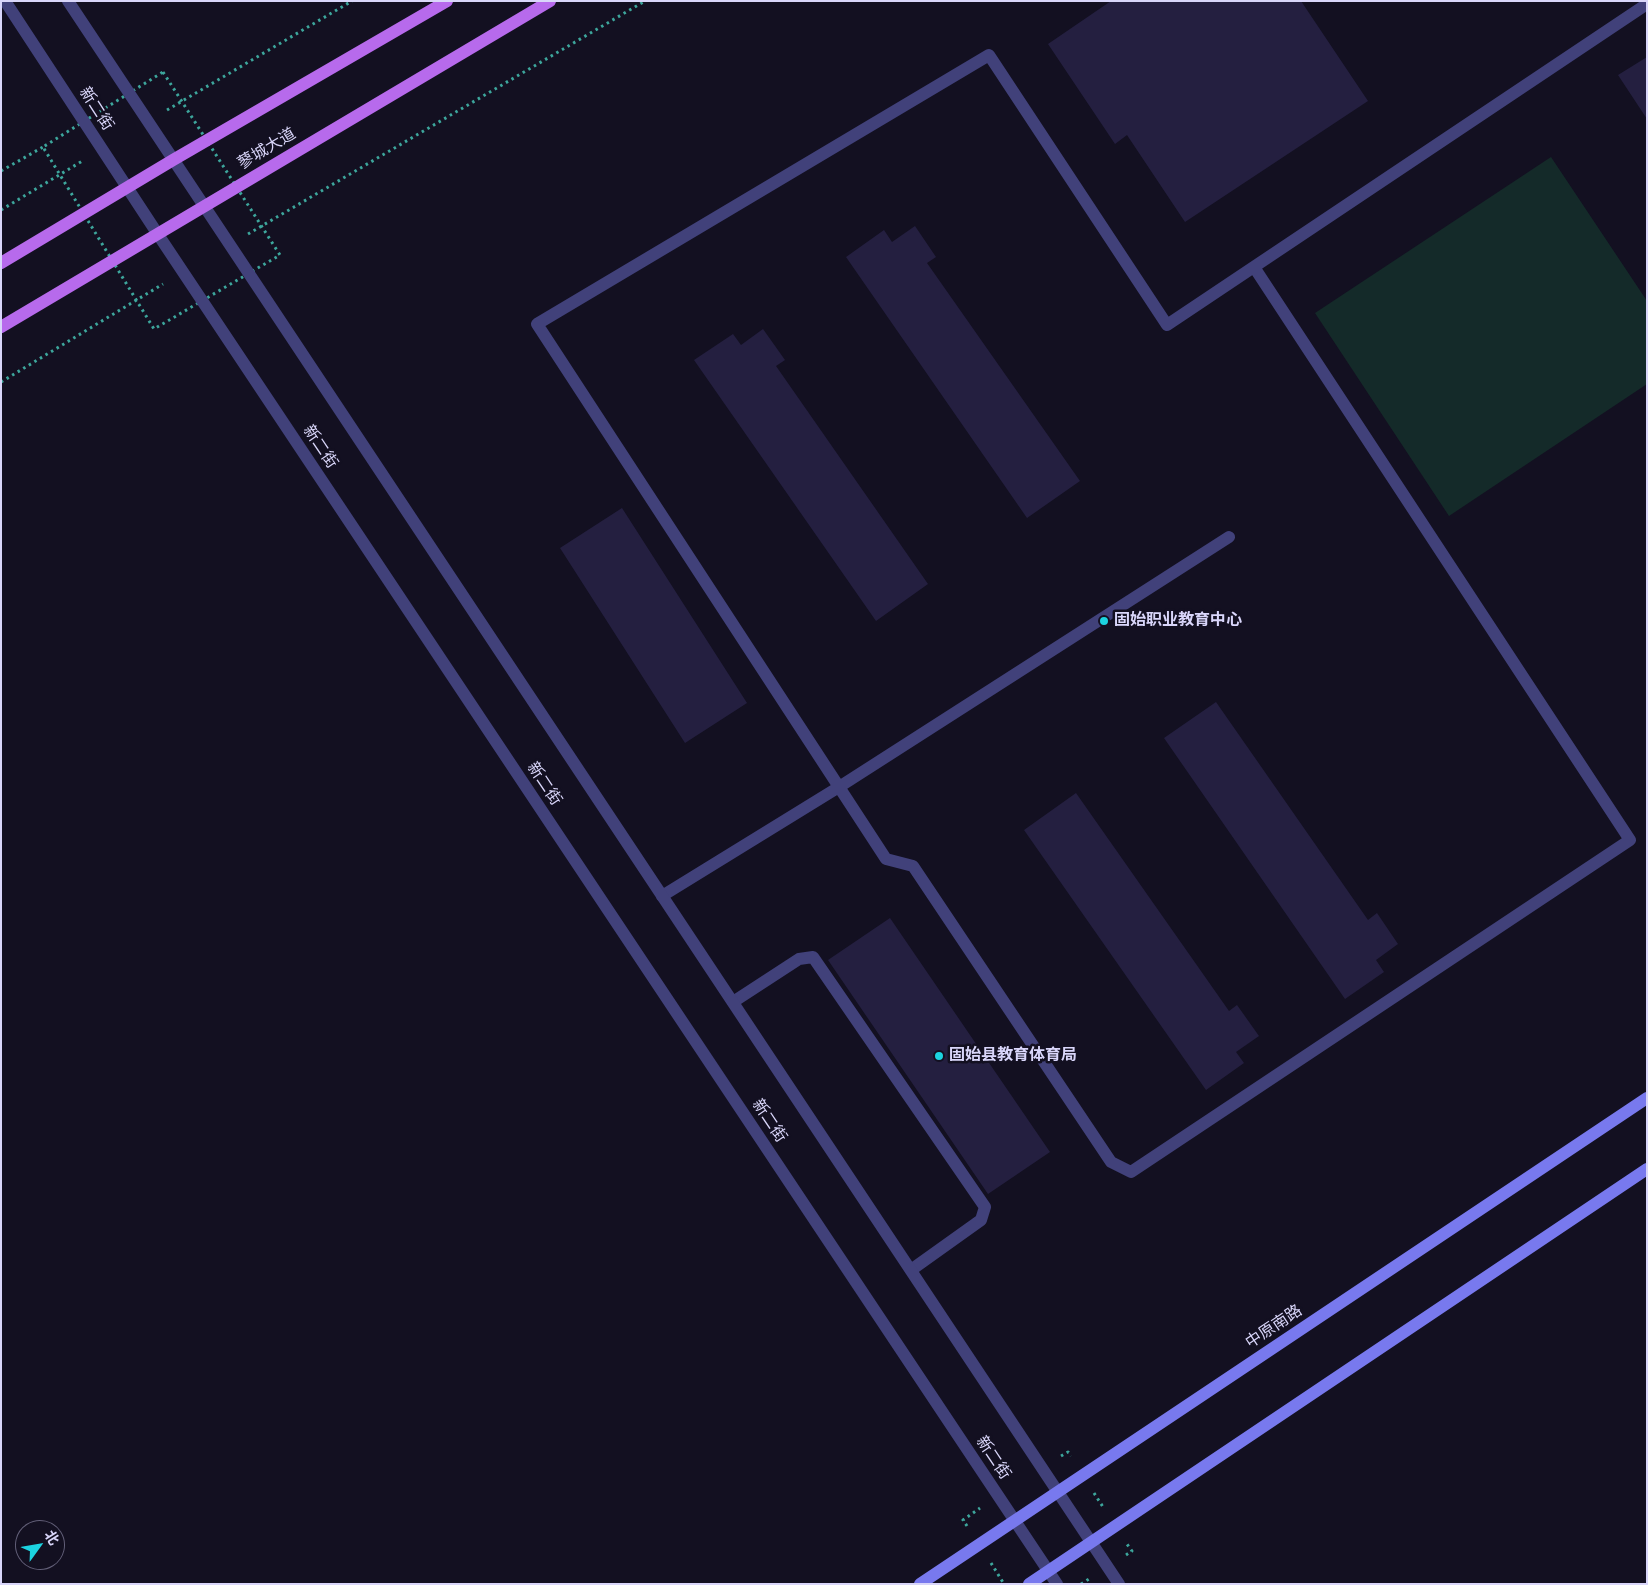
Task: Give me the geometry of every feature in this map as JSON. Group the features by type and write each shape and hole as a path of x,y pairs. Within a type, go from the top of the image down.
{"main road":[{"path":"1,263 173,160 447,1"},
{"name":"蓼城大道","path":"1,327 550,1"},
{"name":"中原南路","path":"920,1584 1647,1098"},
{"path":"1029,1584 1647,1169"}],"street":[{"name":"新二街","path":"5,1 1057,1584"},
{"path":"68,1 1119,1584"},
{"path":"1254,267 1630,840 1131,1172 1111,1162 913,866 886,859 537,324 989,55 1167,325 1647,4"},
{"path":"662,896 839,787 1229,537"},
{"path":"733,1002 799,959 813,957 986,1207 981,1220 911,1270"}],"path":[{"path":"148,121 352,1"},
{"path":"229,245 645,1"},
{"path":"1,171 43,147"},
{"path":"1,210 102,148"},
{"path":"1,382 184,272"}],"green space":[{"path":"1551,157 1647,301 1647,384 1449,516 1315,313"}],"building":[{"path":"1111,1 1301,1 1368,101 1185,222 1127,135 1115,144 1048,44"},
{"path":"1647,57 1647,119 1618,75"},
{"path":"915,226 936,257 927,263 1080,481 1027,518 846,257 884,230 892,242"},
{"path":"763,329 785,360 776,366 928,584 876,621 694,360 733,334 741,345"},
{"path":"622,508 747,703 685,743 560,548"},
{"path":"1216,702 1368,920 1377,913 1398,944 1376,960 1384,972 1345,999 1164,738"},
{"path":"1076,793 1229,1011 1237,1005 1259,1036 1236,1052 1244,1063 1206,1090 1024,830"},
{"name":"固始县教育体育局","path":"890,918 1050,1152 988,1194 828,960"}],"place":[{"name":"固始职业教育中心","path":"1104,621"},
{"name":"固始县教育体育局","path":"939,1056"}]}
